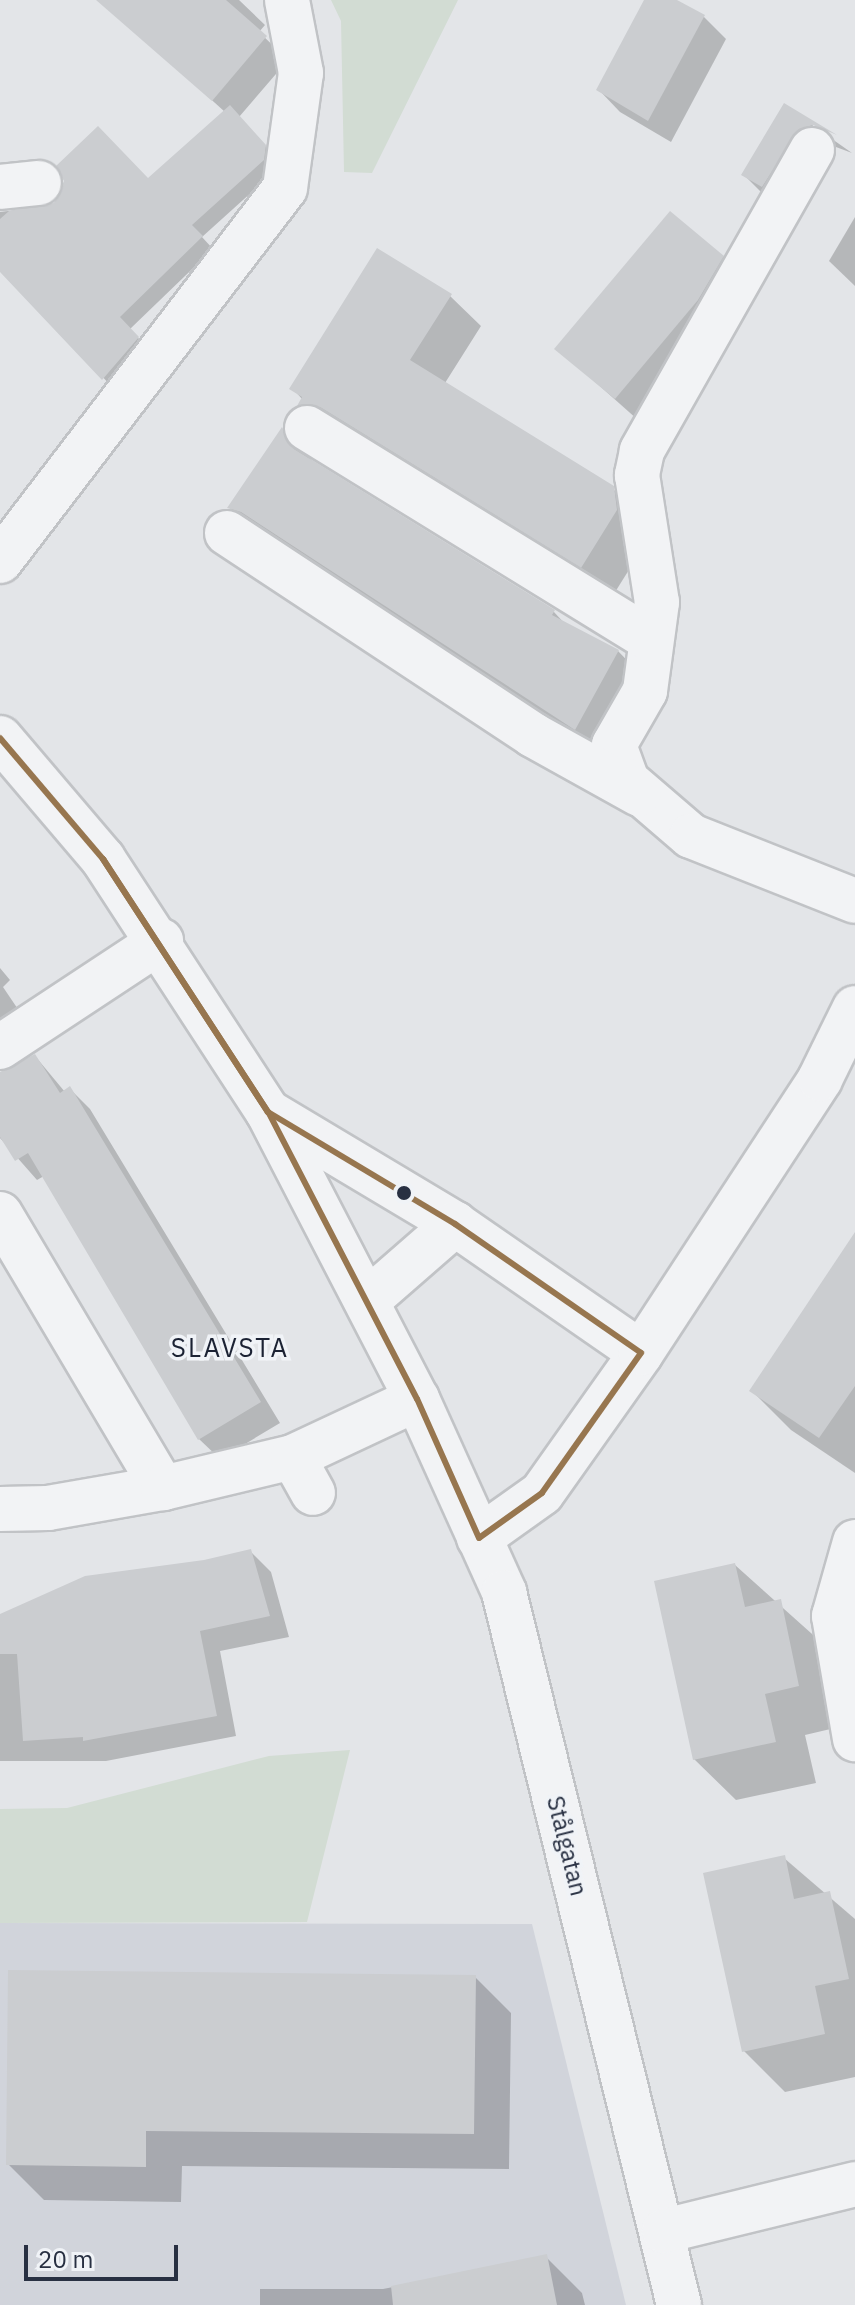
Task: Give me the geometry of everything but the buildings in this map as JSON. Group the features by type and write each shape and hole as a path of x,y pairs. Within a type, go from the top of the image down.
{"street":[{"path":"0,561 285,188 301,73 287,0"},
{"path":"812,150 642,451 637,475 657,602 645,691 614,745 627,781 691,836 855,901"},
{"path":"307,428 651,640"},
{"path":"227,533 533,735 639,794"},
{"name":"Stålgatan","path":"0,738 103,859 161,941 268,1112 417,1399 504,1592 664,2231 679,2305"},
{"path":"0,1047 161,941"},
{"path":"479,1538 542,1493 641,1353 820,1079 855,1008"},
{"path":"268,1112 455,1224 641,1353"},
{"path":"0,1214 163,1488"},
{"path":"368,1300 455,1224"},
{"path":"0,1509 48,1508 163,1488 303,1475 417,1399"},
{"path":"855,1542 834,1616 855,1739"},
{"path":"664,2231 855,2184"}],"shaded area":[{"path":"331,0 458,0 372,173 344,172 341,21"},
{"path":"350,1750 307,1922 0,1923 0,1809 67,1808 269,1756"},
{"path":"0,1923 532,1924 626,2305 0,2305"}],"transit line":[{"path":"0,738 103,859"},
{"path":"103,859 268,1112"},
{"path":"103,859 268,1112"},
{"path":"268,1112 455,1224 641,1353 542,1493 479,1538 417,1399 268,1112"}],"district":[{"name":"SLAVSTA","path":"230,1348"}]}
